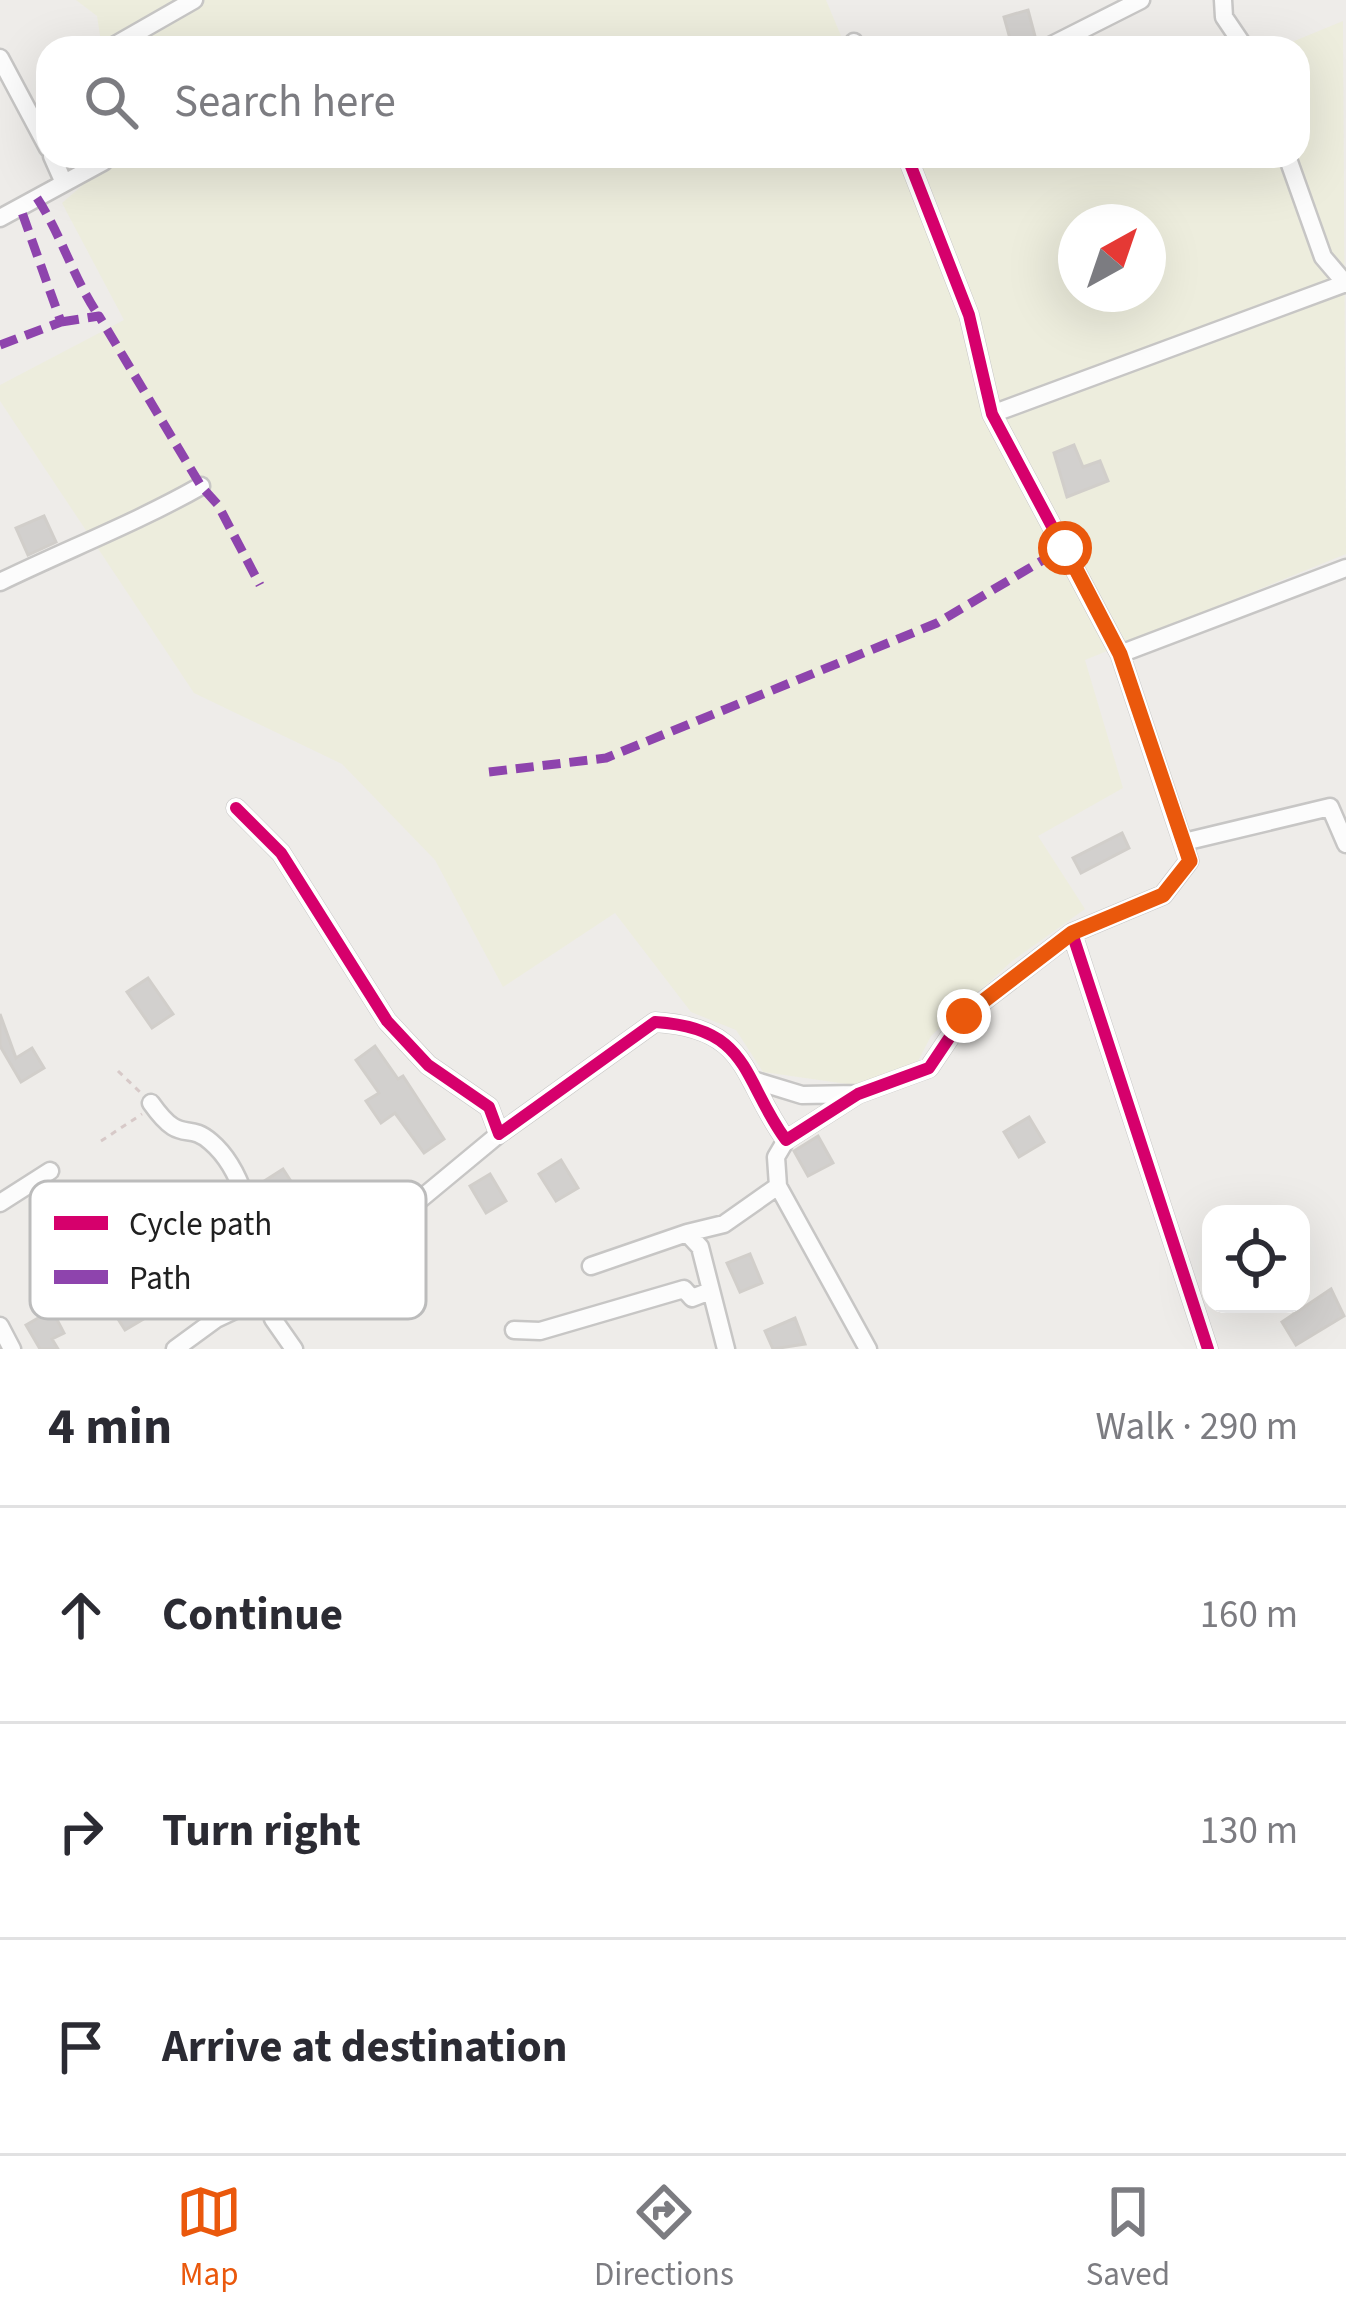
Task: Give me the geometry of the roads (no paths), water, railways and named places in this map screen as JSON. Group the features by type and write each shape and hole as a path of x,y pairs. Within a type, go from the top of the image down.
{"street":[{"path":"131,36 194,0"},
{"path":"1070,36 1141,0"},
{"path":"1223,0 1224,16 1237,36"},
{"path":"0,58 36,126"},
{"path":"57,168 64,183"},
{"path":"0,218 92,168"},
{"path":"868,1349 778,1186 776,1157 786,1140 858,1094 929,1068 964,1016 1072,933 1163,895 1190,861 1120,654 992,414 969,315 912,168"},
{"path":"992,414 1346,284 1323,257 1291,168"},
{"path":"0,582 109,530 129,526 201,486"},
{"path":"1120,654 1346,568"},
{"path":"1184,842 1330,807 1346,844"},
{"path":"236,808 281,853 387,1021 428,1065 489,1107 499,1134"},
{"path":"1072,933 1208,1349"},
{"path":"426,1195 499,1134 655,1022 706,1033 742,1057 765,1111 786,1140"},
{"path":"753,1080 802,1095 858,1094"},
{"path":"152,1105 171,1131 214,1144 239,1181"},
{"path":"34,1181 50,1171"},
{"path":"0,1203 30,1184"},
{"path":"591,1267 724,1224 778,1186"},
{"path":"687,1233 700,1247 726,1349"},
{"path":"514,1330 540,1331 684,1289 692,1298 710,1291"},
{"path":"175,1349 216,1319"},
{"path":"273,1319 294,1349"},
{"path":"0,1326 12,1349"}]}
